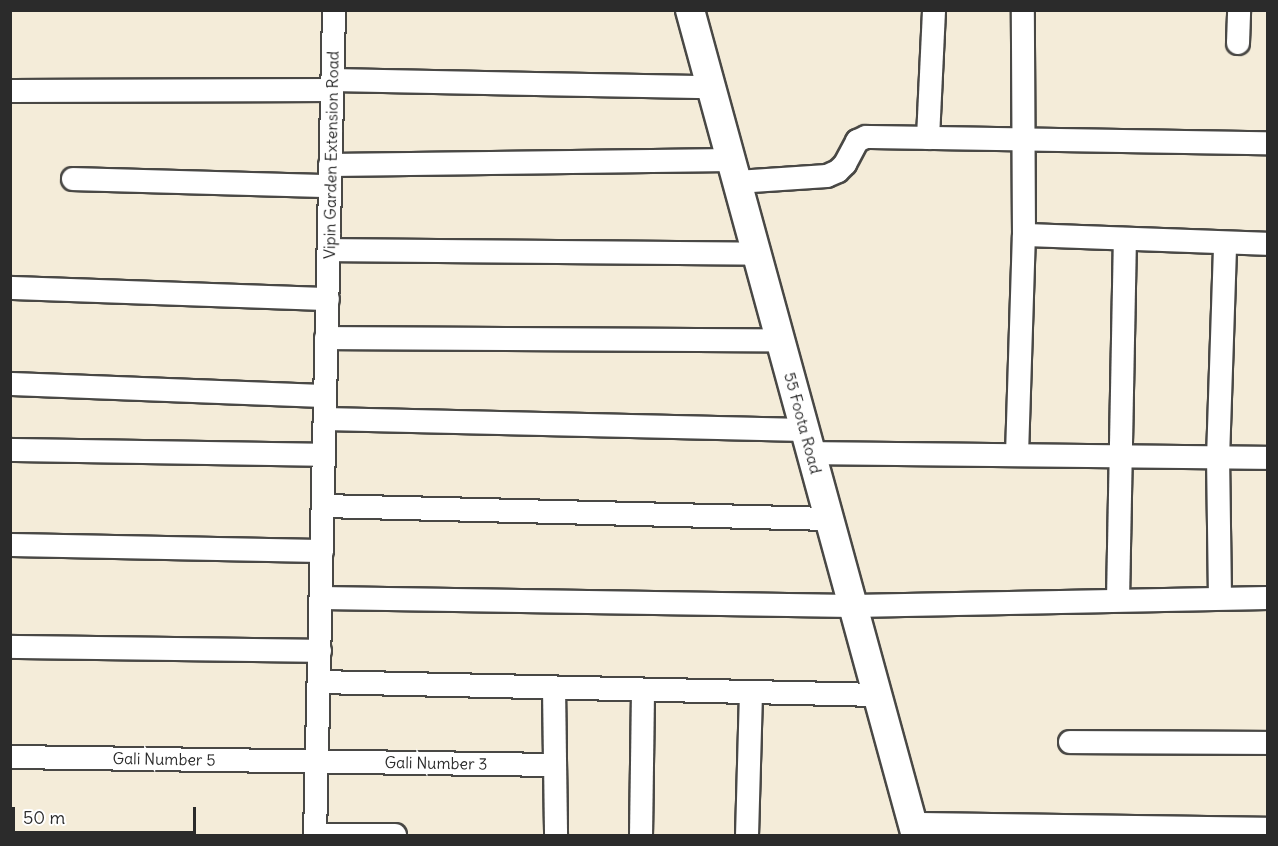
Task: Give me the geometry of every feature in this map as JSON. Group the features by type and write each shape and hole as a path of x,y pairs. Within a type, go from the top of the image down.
{"street":[{"name":"Vipin Garden Extension Road","path":"315,835 334,10"},
{"name":"55 Foota Road","path":"690,10 914,830"},
{"path":"928,138 934,10"},
{"path":"1017,455 1024,234 1023,10"},
{"path":"1238,43 1239,10"},
{"path":"10,91 332,85 711,87"},
{"path":"73,179 734,171 828,176 845,164 857,141 866,137 1268,143"},
{"path":"1024,234 1268,244"},
{"path":"1118,600 1123,456 1125,239"},
{"path":"1220,598 1218,459 1225,243"},
{"path":"329,250 756,254"},
{"path":"10,288 327,299"},
{"path":"326,338 781,340"},
{"path":"10,384 325,396"},
{"path":"325,419 808,442 1017,455 1268,458"},
{"path":"10,450 324,455"},
{"path":"323,506 829,519"},
{"path":"10,545 322,551"},
{"path":"321,598 853,606 1268,598"},
{"path":"10,647 320,651"},
{"path":"319,682 878,695"},
{"path":"554,688 556,836"},
{"path":"641,836 644,690"},
{"path":"747,836 751,692"},
{"path":"1070,742 1268,743"},
{"name":"Gali Number 5","path":"10,757 317,761"},
{"name":"Gali Number 3","path":"317,761 555,765"},
{"path":"914,830 1268,829"},
{"path":"315,835 395,835"}]}
